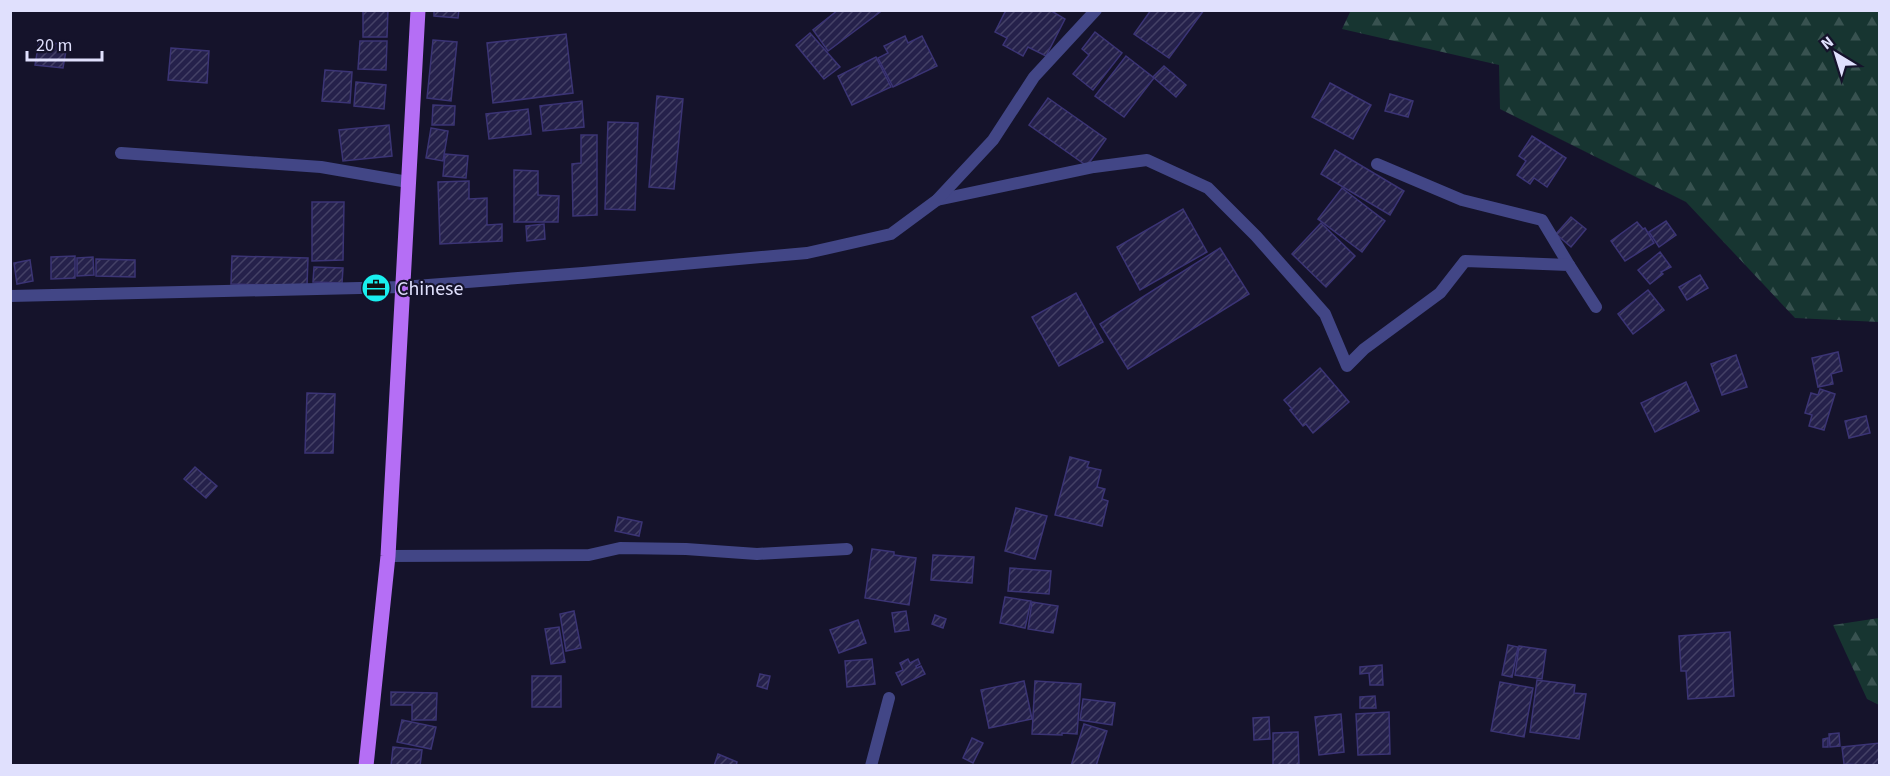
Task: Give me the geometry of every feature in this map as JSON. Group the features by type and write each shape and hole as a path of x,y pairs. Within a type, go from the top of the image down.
{"main road":[{"path":"366,765 388,555 418,10"}],"street":[{"path":"10,296 402,287 807,253 891,234 937,200 993,140 1034,77 1096,10"},
{"path":"122,153 321,167 408,182"},
{"path":"937,200 1094,167 1147,160 1208,188 1256,236 1325,314 1347,366 1364,349 1440,292 1465,261 1569,265"},
{"path":"1377,164 1462,200 1542,220 1596,308"},
{"path":"388,555 589,555 620,548 686,549 757,555 847,549"},
{"path":"871,765 889,698"}],"green space":[{"path":"1351,10 1879,11 1879,322 1795,318 1686,202 1500,109 1499,65 1342,29"},
{"path":"1880,618 1879,705 1867,699 1833,625"}],"building":[{"path":"363,10 388,10 387,37 363,37"},
{"path":"434,10 459,10 458,18 434,16"},
{"path":"838,10 879,10 880,12 828,51 813,30"},
{"path":"1006,10 1050,10 1065,19 1046,56 1028,47 1023,56 1003,45 1007,38 995,32"},
{"path":"1151,10 1204,10 1169,58 1134,34"},
{"path":"1095,32 1122,53 1093,90 1073,74 1089,55 1082,49"},
{"path":"810,33 840,67 824,79 796,45"},
{"path":"566,34 573,93 493,103 487,43"},
{"path":"905,36 908,43 922,36 937,66 893,87 878,58 888,53 884,46"},
{"path":"433,40 457,42 451,101 427,98"},
{"path":"39,41 67,45 63,68 35,65"},
{"path":"360,41 387,41 386,70 358,69"},
{"path":"171,48 209,51 207,83 168,80"},
{"path":"1126,56 1154,78 1124,117 1095,96"},
{"path":"876,57 891,87 852,105 838,76"},
{"path":"1164,66 1186,85 1176,97 1153,77"},
{"path":"325,70 352,72 350,103 322,101"},
{"path":"356,82 386,85 384,109 354,106"},
{"path":"1330,83 1371,105 1353,139 1312,117"},
{"path":"1390,94 1413,101 1408,117 1385,111"},
{"path":"657,96 683,99 674,189 649,187"},
{"path":"1048,98 1106,139 1087,166 1029,125"},
{"path":"582,101 584,127 543,131 540,106"},
{"path":"433,105 455,106 454,125 432,125"},
{"path":"528,109 531,134 489,139 486,114"},
{"path":"608,122 638,123 635,210 605,209"},
{"path":"389,125 392,156 343,161 339,130"},
{"path":"431,128 448,131 443,161 426,158"},
{"path":"581,135 597,135 597,215 573,216 572,164 581,163"},
{"path":"1532,136 1566,158 1547,187 1534,178 1530,184 1517,175 1526,161 1519,156"},
{"path":"1335,150 1404,191 1390,215 1321,174"},
{"path":"445,154 468,156 466,178 443,176"},
{"path":"514,170 538,171 538,195 559,196 558,222 514,222"},
{"path":"469,181 469,199 487,198 487,225 502,224 502,241 440,244 438,182"},
{"path":"1342,188 1385,221 1362,252 1318,219"},
{"path":"312,202 344,202 343,260 312,261"},
{"path":"1183,209 1207,252 1140,290 1117,247"},
{"path":"1571,217 1586,229 1571,247 1556,234"},
{"path":"1666,221 1676,235 1659,247 1649,232"},
{"path":"1637,222 1643,229 1645,228 1654,243 1625,261 1611,241"},
{"path":"1321,223 1355,256 1326,287 1292,254"},
{"path":"544,224 545,239 527,241 526,226"},
{"path":"1220,248 1249,294 1128,369 1100,324"},
{"path":"1660,252 1671,267 1661,272 1663,274 1650,284 1638,270"},
{"path":"75,256 75,278 51,279 51,257"},
{"path":"232,256 308,258 307,286 231,284"},
{"path":"93,257 94,275 77,276 77,258"},
{"path":"96,259 135,260 135,277 96,276"},
{"path":"30,260 33,281 17,284 14,263"},
{"path":"314,267 343,268 342,283 313,282"},
{"path":"1700,275 1708,288 1687,300 1679,287"},
{"path":"1648,290 1664,310 1633,334 1618,314"},
{"path":"1076,293 1103,342 1059,366 1032,317"},
{"path":"1838,352 1842,371 1831,374 1833,384 1818,387 1812,358"},
{"path":"1736,355 1747,387 1722,395 1711,364"},
{"path":"1320,368 1349,402 1313,433 1306,424 1303,426 1284,400"},
{"path":"1686,382 1699,411 1655,432 1641,403"},
{"path":"1820,389 1835,394 1824,430 1809,426 1812,415 1805,413 1811,393 1818,395"},
{"path":"307,393 335,394 333,453 305,453"},
{"path":"1866,416 1870,433 1849,438 1845,421"},
{"path":"1070,457 1089,462 1087,467 1101,470 1097,487 1105,489 1102,499 1108,501 1102,526 1055,515"},
{"path":"195,467 217,486 206,498 184,479"},
{"path":"1016,508 1047,516 1035,559 1005,551"},
{"path":"618,517 642,522 639,536 615,531"},
{"path":"872,549 916,558 909,605 865,598"},
{"path":"933,555 974,557 972,583 931,580"},
{"path":"1010,568 1051,571 1049,594 1008,591"},
{"path":"1005,597 1031,601 1025,628 1000,623"},
{"path":"1032,602 1058,606 1053,633 1028,629"},
{"path":"574,611 581,648 566,651 560,614"},
{"path":"906,611 909,630 895,632 892,613"},
{"path":"935,615 946,619 943,628 932,624"},
{"path":"858,620 866,643 839,653 830,630"},
{"path":"559,627 565,662 551,664 545,629"},
{"path":"1730,632 1734,696 1688,699 1686,671 1681,671 1679,636"},
{"path":"1508,645 1518,647 1512,677 1502,675"},
{"path":"1519,646 1546,650 1542,679 1515,675"},
{"path":"872,659 875,684 847,687 845,661"},
{"path":"908,659 910,663 918,659 920,664 916,666 917,668 921,666 925,674 902,685 896,673 903,670 900,663"},
{"path":"1382,665 1383,685 1370,685 1369,673 1360,674 1360,667"},
{"path":"760,674 770,676 767,689 757,686"},
{"path":"532,676 561,676 561,707 532,707"},
{"path":"1537,680 1575,685 1574,693 1586,694 1579,739 1530,732"},
{"path":"1024,681 1032,719 989,728 981,690"},
{"path":"1035,681 1081,684 1077,734 1032,734"},
{"path":"1500,682 1533,688 1524,737 1491,731"},
{"path":"391,692 437,693 436,720 412,720 412,705 391,705"},
{"path":"1375,696 1376,708 1360,708 1360,697"},
{"path":"1083,699 1115,703 1112,725 1080,720"},
{"path":"1389,712 1390,754 1358,755 1356,714"},
{"path":"1341,714 1344,752 1319,755 1315,717"},
{"path":"1269,717 1270,739 1254,740 1253,718"},
{"path":"402,720 436,727 431,749 397,742"},
{"path":"1084,724 1107,731 1096,766 1071,766"},
{"path":"1298,732 1299,765 1273,765 1273,733"},
{"path":"1839,733 1840,746 1830,747 1829,734"},
{"path":"972,738 983,743 973,763 963,758"},
{"path":"1828,738 1828,747 1823,747 1823,739"},
{"path":"1880,743 1880,766 1844,764 1842,747"},
{"path":"393,747 422,750 420,766 391,766"},
{"path":"718,754 737,762 736,766 714,766"}],"place":[{"name":"Chinese","path":"376,288"}]}
